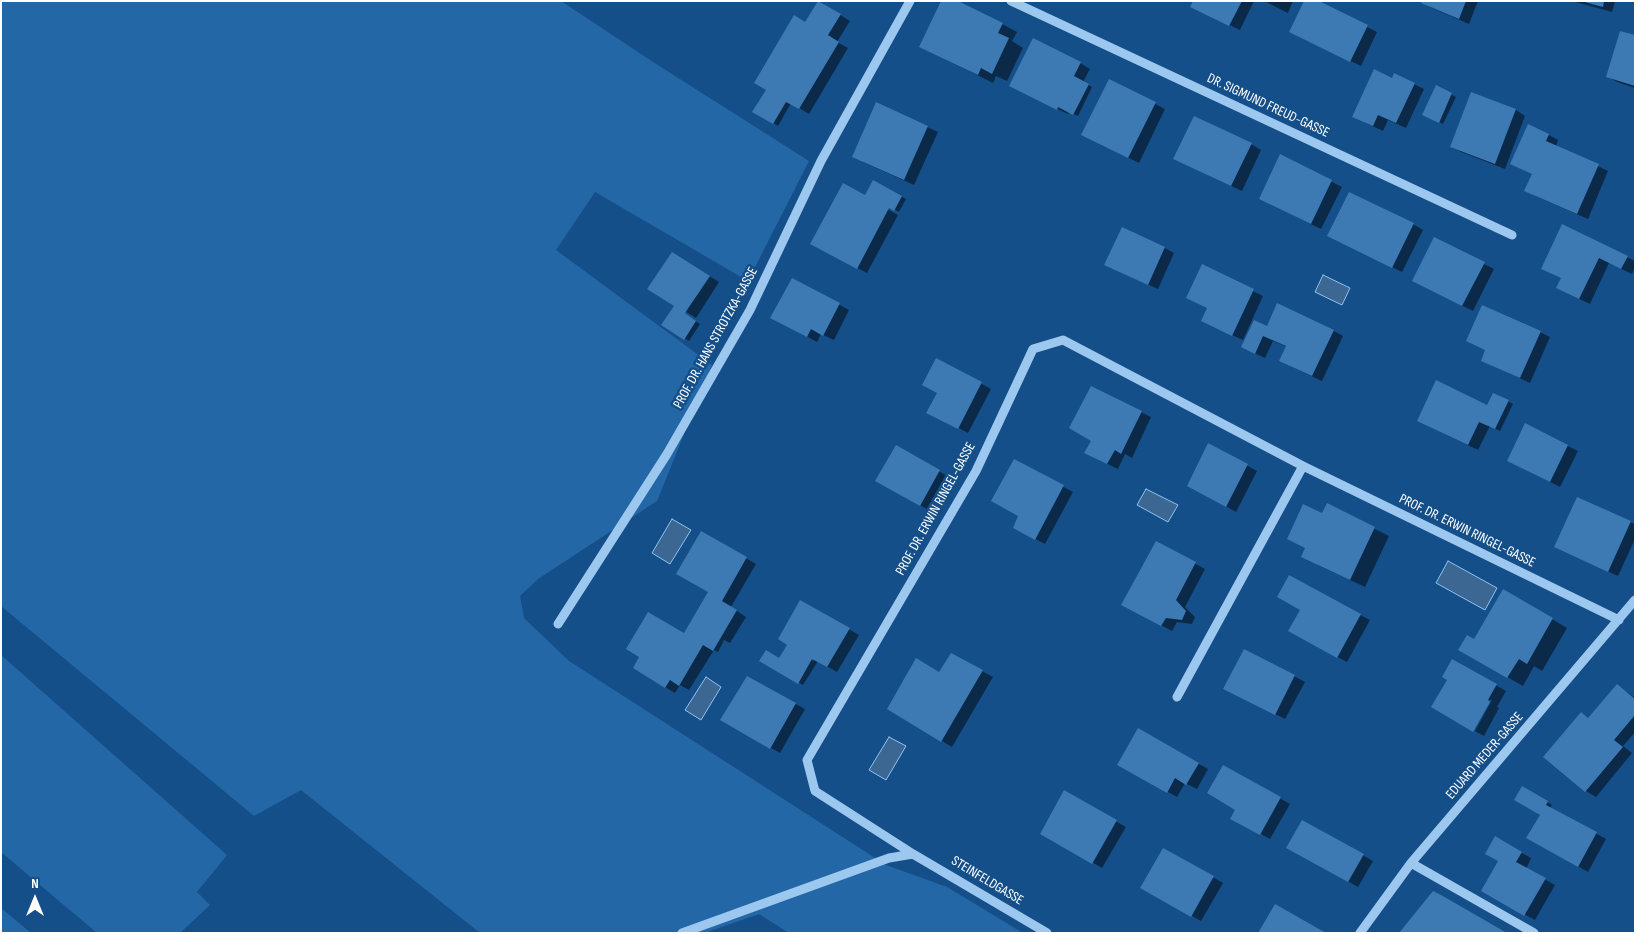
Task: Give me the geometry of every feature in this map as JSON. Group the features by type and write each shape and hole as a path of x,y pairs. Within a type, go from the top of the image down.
{"street":[{"name":"PROF. DR. HANS STROTZKA-GASSE","path":"558,624 667,454 750,310 821,161 910,1"},
{"name":"DR. SIGMUND FREUD-GASSE","path":"1011,1 1512,235"},
{"name":"PROF. DR. ERWIN RINGEL-GASSE","path":"913,854 815,791 807,760 976,471 1032,349 1063,340 1303,466 1619,620"},
{"path":"1177,697 1303,466"},
{"name":"EDUARD MEDER-GASSE","path":"1360,933 1411,862 1635,600"},
{"path":"682,933 889,858 913,854"},
{"name":"STEINFELDGASSE","path":"913,854 1047,933"},
{"path":"1411,862 1534,933"}],"shaded area":[{"path":"1,1 561,1 809,161 748,281 595,192 556,250 712,365 657,501 538,579 520,596 524,618 569,661 886,865 947,887 1023,933 789,933 759,914 705,933 480,933 301,790 254,816 1,606"},
{"path":"1323,275 1350,288 1342,305 1315,292"},
{"path":"1146,489 1178,505 1168,522 1137,505"},
{"path":"672,519 691,530 670,564 652,553"},
{"path":"1448,561 1497,588 1485,610 1436,583"},
{"path":"1,655 227,855 197,892 210,905 180,933 97,933 1,852"},
{"path":"706,677 721,687 701,720 685,710"},
{"path":"889,737 906,746 886,780 869,770"},
{"path":"1,908 31,933 1,933"}],"building":[{"path":"818,1 841,14 828,35 839,42 799,109 786,102 773,124 752,112 766,90 754,83 794,15 805,22"},
{"path":"941,1 958,1 1003,23 998,33 1009,38 992,74 981,68 978,75 919,47"},
{"path":"1193,1 1242,1 1229,26 1190,7"},
{"path":"1304,1 1319,1 1368,25 1350,62 1289,32"},
{"path":"1422,1 1466,1 1459,19 1421,3"},
{"path":"1581,1 1604,1 1603,7"},
{"path":"1620,31 1635,35 1635,86 1606,77"},
{"path":"1033,38 1081,62 1074,76 1089,84 1073,115 1058,107 1057,110 1009,86"},
{"path":"1374,69 1392,78 1394,73 1415,83 1396,123 1378,115 1373,126 1352,117"},
{"path":"1109,79 1156,102 1128,158 1081,135"},
{"path":"1436,85 1452,93 1439,123 1422,115"},
{"path":"1471,92 1516,109 1495,164 1450,147"},
{"path":"876,102 928,126 904,180 852,157"},
{"path":"1194,116 1252,143 1231,186 1173,159"},
{"path":"1528,124 1549,134 1546,141 1599,164 1577,214 1524,191 1532,174 1510,164"},
{"path":"1280,154 1332,180 1311,224 1259,199"},
{"path":"873,180 902,196 894,211 889,208 857,269 810,244 843,183 865,195"},
{"path":"1349,192 1414,223 1392,268 1327,236"},
{"path":"1562,224 1628,256 1621,269 1599,258 1579,299 1556,288 1561,278 1541,269"},
{"path":"1122,227 1165,247 1148,285 1104,265"},
{"path":"1434,237 1485,262 1462,306 1412,281"},
{"path":"672,252 710,276 685,313 696,321 684,340 661,325 674,306 647,289"},
{"path":"1202,264 1254,289 1232,336 1201,321 1207,308 1186,298"},
{"path":"792,278 840,303 823,336 811,329 807,337 770,318"},
{"path":"1277,303 1334,330 1312,376 1279,361 1286,346 1263,336 1255,354 1241,347 1254,320 1267,326"},
{"path":"1482,305 1541,331 1520,378 1481,361 1485,350 1466,341"},
{"path":"936,358 982,382 958,429 926,413 937,393 922,385"},
{"path":"1436,380 1487,405 1493,393 1509,400 1495,429 1479,422 1468,445 1417,421"},
{"path":"1091,386 1142,411 1121,454 1115,450 1107,464 1084,453 1091,441 1069,428"},
{"path":"1525,423 1568,445 1550,482 1507,461"},
{"path":"1208,443 1248,464 1226,507 1187,486"},
{"path":"896,445 940,470 920,506 875,481"},
{"path":"1014,459 1064,485 1035,540 1013,528 1018,516 991,501"},
{"path":"1577,497 1631,521 1608,572 1554,547"},
{"path":"1327,503 1375,527 1350,580 1301,557 1305,548 1287,539 1303,504 1322,513"},
{"path":"701,531 747,557 722,601 737,610 713,651 703,645 679,686 670,680 665,688 633,668 639,657 626,649 648,612 684,633 708,592 676,574"},
{"path":"1156,541 1196,562 1176,600 1186,611 1182,620 1166,618 1161,626 1121,605"},
{"path":"1289,575 1361,614 1337,658 1288,631 1300,610 1277,597"},
{"path":"1503,589 1553,618 1527,664 1519,659 1507,678 1458,650 1467,635 1474,639"},
{"path":"800,600 850,628 827,667 812,659 798,684 759,661 766,650 779,658 787,645 778,639"},
{"path":"1244,649 1295,675 1275,715 1223,689"},
{"path":"951,653 983,670 941,742 887,709 916,658 939,672"},
{"path":"1452,659 1497,684 1488,700 1490,702 1473,732 1431,707 1447,680 1442,677"},
{"path":"747,676 796,703 770,749 720,720"},
{"path":"1617,684 1635,699 1635,715 1614,740 1623,747 1585,792 1543,757 1581,712 1588,718"},
{"path":"1138,728 1199,763 1186,785 1175,778 1167,793 1117,765"},
{"path":"1223,765 1281,797 1260,835 1230,819 1235,810 1207,793"},
{"path":"1522,786 1548,801 1546,805 1597,832 1578,867 1526,838 1540,815 1514,800"},
{"path":"1064,790 1117,820 1092,864 1040,834"},
{"path":"1302,820 1364,854 1348,882 1286,848"},
{"path":"1495,836 1522,852 1516,862 1546,878 1524,916 1481,891 1498,861 1485,854"},
{"path":"1163,848 1214,876 1191,917 1140,888"},
{"path":"1433,891 1441,895 1507,933 1399,933"},
{"path":"1275,904 1326,933 1258,933"}]}
